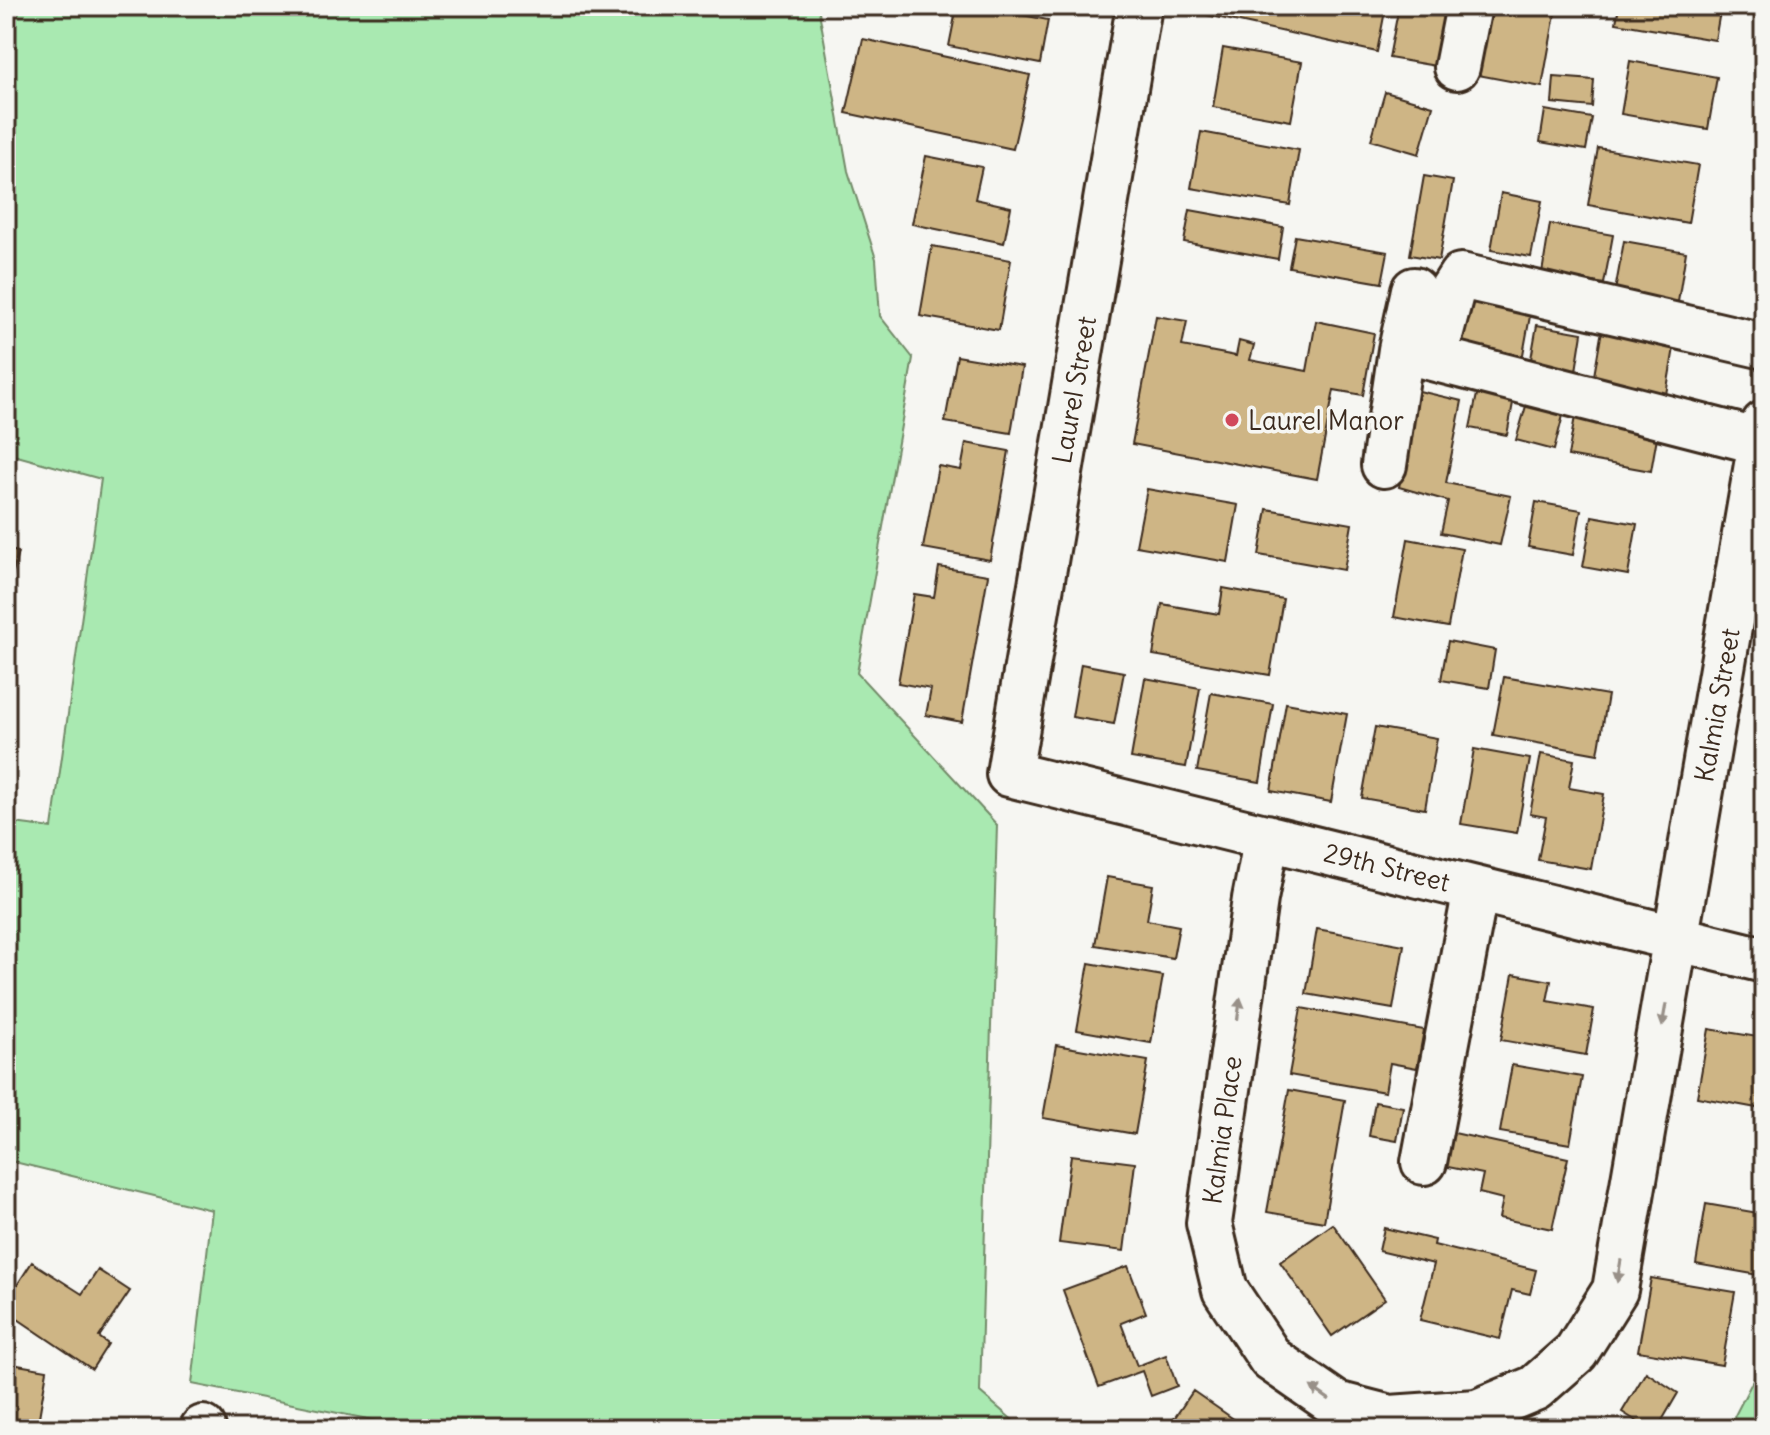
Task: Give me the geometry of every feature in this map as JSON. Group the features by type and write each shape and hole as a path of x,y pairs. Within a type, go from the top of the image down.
{"street":[{"name":"Laurel Street","path":"1009,774 1139,6"},
{"path":"1457,67 1469,6"},
{"path":"1384,465 1418,354 1461,276 1764,346"},
{"path":"1414,290 1418,354"},
{"path":"1418,354 1762,433"},
{"name":"Kalmia Street","path":"1677,938 1762,433"},
{"name":"29th Street","path":"1009,774 1764,960"},
{"name":"Kalmia Place","path":"1267,837 1209,1223 1225,1290 1271,1359 1336,1404 1390,1418 1477,1412 1535,1388 1576,1352 1615,1290 1677,938"},
{"path":"1424,1162 1476,889"}],"green space":[{"path":"6,6 818,6 848,171 876,259 880,316 913,358 857,673 997,825 980,1392 1023,1429 418,1429 192,1384 212,1210 6,1160 6,822 52,828 101,479 6,453"},
{"path":"1764,1359 1764,1429 1728,1429"}],"building":[{"path":"957,6 977,6 1048,20 1040,64 949,46"},
{"path":"1209,6 1386,6 1377,52 1207,15"},
{"path":"1399,6 1446,6 1436,66 1389,58"},
{"path":"1490,6 1555,14 1542,87 1478,75"},
{"path":"1619,6 1721,6 1715,40 1616,23"},
{"path":"863,39 1030,75 1013,149 846,113"},
{"path":"1223,48 1302,62 1291,121 1213,107"},
{"path":"1630,61 1717,77 1708,129 1621,114"},
{"path":"1554,77 1594,80 1592,107 1552,103"},
{"path":"1385,92 1433,106 1419,154 1371,140"},
{"path":"1545,110 1592,118 1586,150 1540,142"},
{"path":"1201,132 1299,150 1290,205 1191,188"},
{"path":"1598,148 1698,165 1688,223 1588,205"},
{"path":"926,156 982,167 975,199 1011,207 1004,243 912,224"},
{"path":"1424,176 1453,181 1439,260 1410,255"},
{"path":"1501,193 1542,201 1531,257 1491,250"},
{"path":"1190,210 1283,227 1278,259 1184,242"},
{"path":"1550,224 1613,235 1604,284 1542,273"},
{"path":"1295,236 1388,252 1382,283 1289,267"},
{"path":"1624,241 1686,252 1678,302 1615,291"},
{"path":"932,246 1011,260 999,330 920,316"},
{"path":"1461,292 1532,305 1522,360 1451,348"},
{"name":"Laurel Manor","path":"1156,316 1187,321 1182,346 1236,356 1239,341 1254,345 1250,360 1307,371 1316,321 1374,333 1363,395 1334,390 1317,479 1132,444"},
{"path":"1537,325 1582,333 1575,377 1529,370"},
{"path":"1602,330 1675,342 1665,400 1592,387"},
{"path":"957,356 1022,367 1011,433 945,422"},
{"path":"1480,380 1516,387 1507,435 1470,428"},
{"path":"1531,389 1567,400 1554,450 1516,440"},
{"path":"1419,391 1462,401 1446,483 1511,496 1500,545 1441,533 1448,501 1399,487"},
{"path":"1577,405 1660,420 1651,471 1568,456"},
{"path":"966,443 1009,451 990,560 923,548 938,466 961,470"},
{"path":"1147,489 1238,505 1228,562 1136,546"},
{"path":"1536,502 1581,510 1573,555 1528,547"},
{"path":"1267,509 1352,524 1344,570 1259,555"},
{"path":"1592,516 1637,524 1628,575 1583,567"},
{"path":"1408,539 1462,549 1448,627 1394,617"},
{"path":"6,549 18,552 6,604"},
{"path":"939,567 988,575 962,722 926,715 931,689 898,683 914,594 934,597"},
{"path":"1223,588 1283,599 1270,675 1153,655 1162,604 1219,614"},
{"path":"1448,641 1495,650 1489,688 1441,680"},
{"path":"1081,664 1124,672 1114,724 1072,717"},
{"path":"1504,677 1608,695 1598,754 1493,735"},
{"path":"1145,678 1200,688 1186,767 1131,758"},
{"path":"1211,693 1273,704 1260,782 1197,771"},
{"path":"1286,703 1347,714 1331,802 1271,791"},
{"path":"1375,727 1437,738 1425,809 1362,798"},
{"path":"1474,749 1530,759 1517,833 1461,824"},
{"path":"1541,754 1574,760 1569,788 1604,794 1591,869 1538,860 1546,817 1530,814"},
{"path":"1107,877 1153,885 1147,920 1179,926 1173,958 1095,945"},
{"path":"1317,929 1404,945 1393,1009 1306,994"},
{"path":"1089,963 1163,976 1151,1043 1077,1030"},
{"path":"1513,974 1551,981 1547,1001 1594,1009 1586,1055 1501,1040"},
{"path":"1301,1008 1424,1030 1417,1068 1390,1063 1385,1092 1289,1075"},
{"path":"1709,1029 1764,1038 1762,1109 1697,1097"},
{"path":"1056,1045 1148,1061 1135,1134 1043,1118"},
{"path":"1512,1065 1582,1077 1570,1144 1500,1132"},
{"path":"1289,1090 1345,1100 1324,1222 1267,1212"},
{"path":"1375,1102 1403,1107 1397,1141 1369,1136"},
{"path":"1445,1131 1568,1158 1552,1229 1499,1218 1503,1199 1479,1193 1483,1174 1438,1165"},
{"path":"1071,1155 1135,1163 1124,1251 1059,1243"},
{"path":"1706,1204 1764,1214 1764,1276 1696,1264"},
{"path":"1333,1224 1385,1299 1332,1336 1280,1262"},
{"path":"1384,1228 1435,1240 1434,1245 1536,1270 1530,1294 1512,1290 1500,1339 1420,1320 1434,1264 1379,1251"},
{"path":"32,1262 82,1294 98,1270 130,1291 99,1337 108,1344 92,1369 6,1311 6,1302"},
{"path":"1128,1266 1146,1313 1121,1323 1137,1366 1166,1355 1177,1386 1151,1396 1142,1371 1099,1387 1063,1290"},
{"path":"1651,1278 1735,1292 1722,1365 1638,1351"},
{"path":"6,1363 47,1370 37,1429 6,1429"},
{"path":"1646,1372 1678,1393 1657,1429 1649,1429 1622,1412"},
{"path":"1193,1391 1248,1429 1167,1429"}],"place":[{"name":"Laurel Manor","path":"1232,420"}]}
